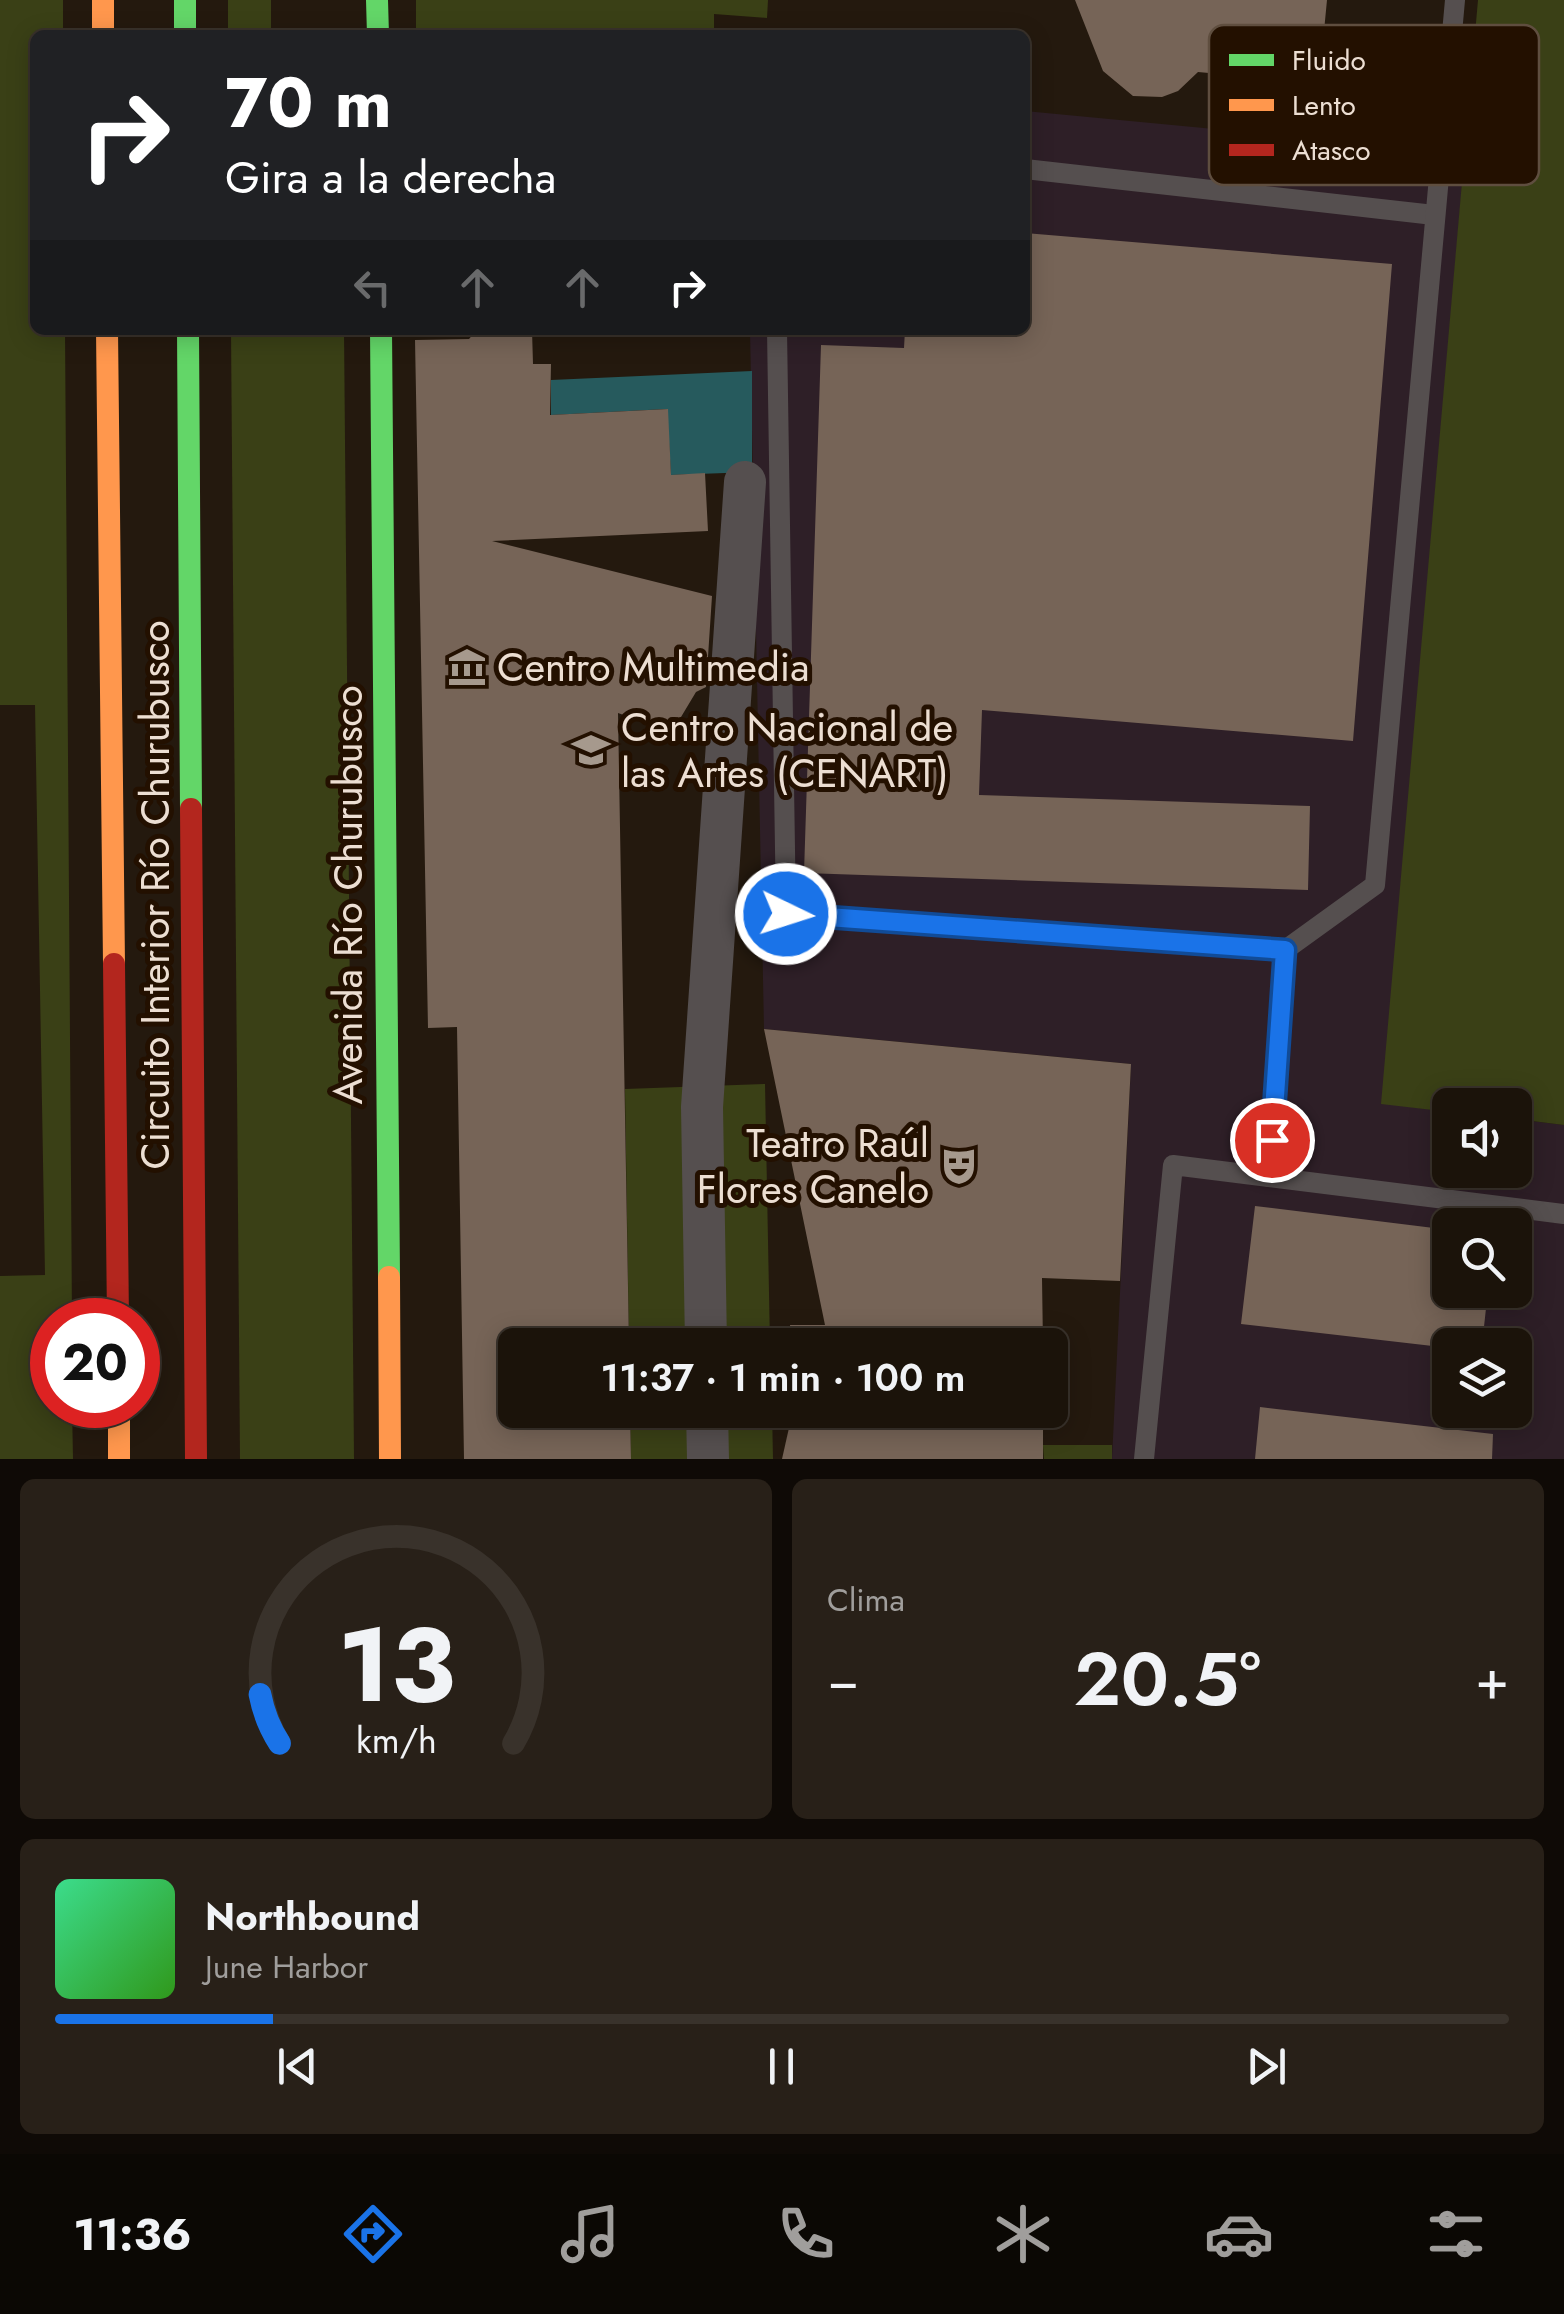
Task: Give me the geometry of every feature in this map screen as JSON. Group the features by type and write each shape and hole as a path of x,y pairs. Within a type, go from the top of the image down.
{"main road":[{"path":"103,0 103,30"},
{"path":"185,0 185,30"},
{"path":"377,0 378,30"},
{"name":"Circuito Interior Río Churubusco","path":"106,335 118,1298"},
{"name":"Circuito Interior Río Churubusco","path":"188,335 196,1459"},
{"name":"Avenida Río Churubusco","path":"381,335 390,1459"},
{"path":"119,1428 119,1459"}],"street":[{"path":"706,1328 702,1107 745,482"},
{"path":"708,1428 708,1459"}],"lane":[{"path":"1453,25 1455,0"},
{"path":"1030,170 1434,215"},
{"path":"777,335 786,914 1285,950 1375,885 1437,185"},
{"path":"1270,1178 1285,950"},
{"path":"1144,1459 1174,1165 1564,1214"}],"shaded area":[{"path":"1030,111 1209,129 1209,185 1462,185 1382,1103 1432,1110 1432,1188 1532,1188 1532,1121 1564,1125 1564,1459 1112,1459 1131,1064 764,1029 750,335 1030,335"}],"green space":[{"path":"0,0 63,0 63,30 30,30 30,335 65,335 72,1298 30,1298 30,1428 72,1428 73,1459 0,1459 0,1276 45,1275 35,705 0,705"},
{"path":"228,0 271,0 271,30 228,30"},
{"path":"416,0 768,0 767,18 714,14 714,30 416,30"},
{"path":"1478,0 1564,0 1564,1125 1532,1121 1532,1088 1432,1088 1432,1110 1381,1104 1462,185 1539,185 1539,25 1476,25"},
{"path":"231,335 344,335 354,1459 240,1459"},
{"path":"765,1084 770,1328 629,1328 625,1089"},
{"path":"630,1428 772,1428 773,1459 631,1459"},
{"path":"1043,1445 1112,1445 1112,1459 1044,1459"}],"water":[{"path":"752,371 752,472 671,475 667,409 551,415 551,380"}],"building":[{"path":"1075,0 1327,0 1325,25 1209,25 1209,73 1198,72 1178,91 1162,97 1133,96 1103,71"},
{"path":"1030,233 1392,264 1353,741 982,710 979,795 1310,806 1308,890 804,873 821,345 904,348 905,335 1030,335"},
{"path":"532,335 533,364 551,364 550,415 668,409 671,475 705,473 708,531 492,541 712,596 706,687 696,692 672,732 618,713 629,1328 498,1328 498,1428 630,1428 631,1459 464,1459 457,1027 428,1028 415,340"},
{"name":"Teatro Raúl Flores Canelo","path":"764,1029 1131,1064 1120,1281 1042,1278 1043,1328 790,1325 825,1325"},
{"path":"1255,1206 1432,1228 1432,1308 1486,1308 1484,1328 1432,1328 1432,1346 1241,1324"},
{"path":"1260,1407 1493,1434 1492,1459 1255,1459"},
{"path":"789,1428 1043,1428 1043,1459 782,1459"}],"traffic: fast":[{"path":"185,0 185,30"},
{"path":"377,0 378,30"},
{"path":"188,335 191,809"},
{"path":"381,335 389,1277"}],"traffic: slow":[{"path":"103,0 103,30"},
{"path":"107,335 114,964"},
{"path":"389,1277 390,1459"},
{"path":"119,1428 119,1459"}],"traffic: jam":[{"path":"191,809 196,1459"},
{"path":"114,964 118,1298"}],"place":[{"name":"Centro Multimedia","path":"467,667"},
{"name":"Centro Nacional de las Artes (CENART)","path":"591,750"},
{"name":"Teatro Raúl Flores Canelo","path":"959,1166"}],"route":[{"path":"786,914 1285,950 1272,1140"}]}
